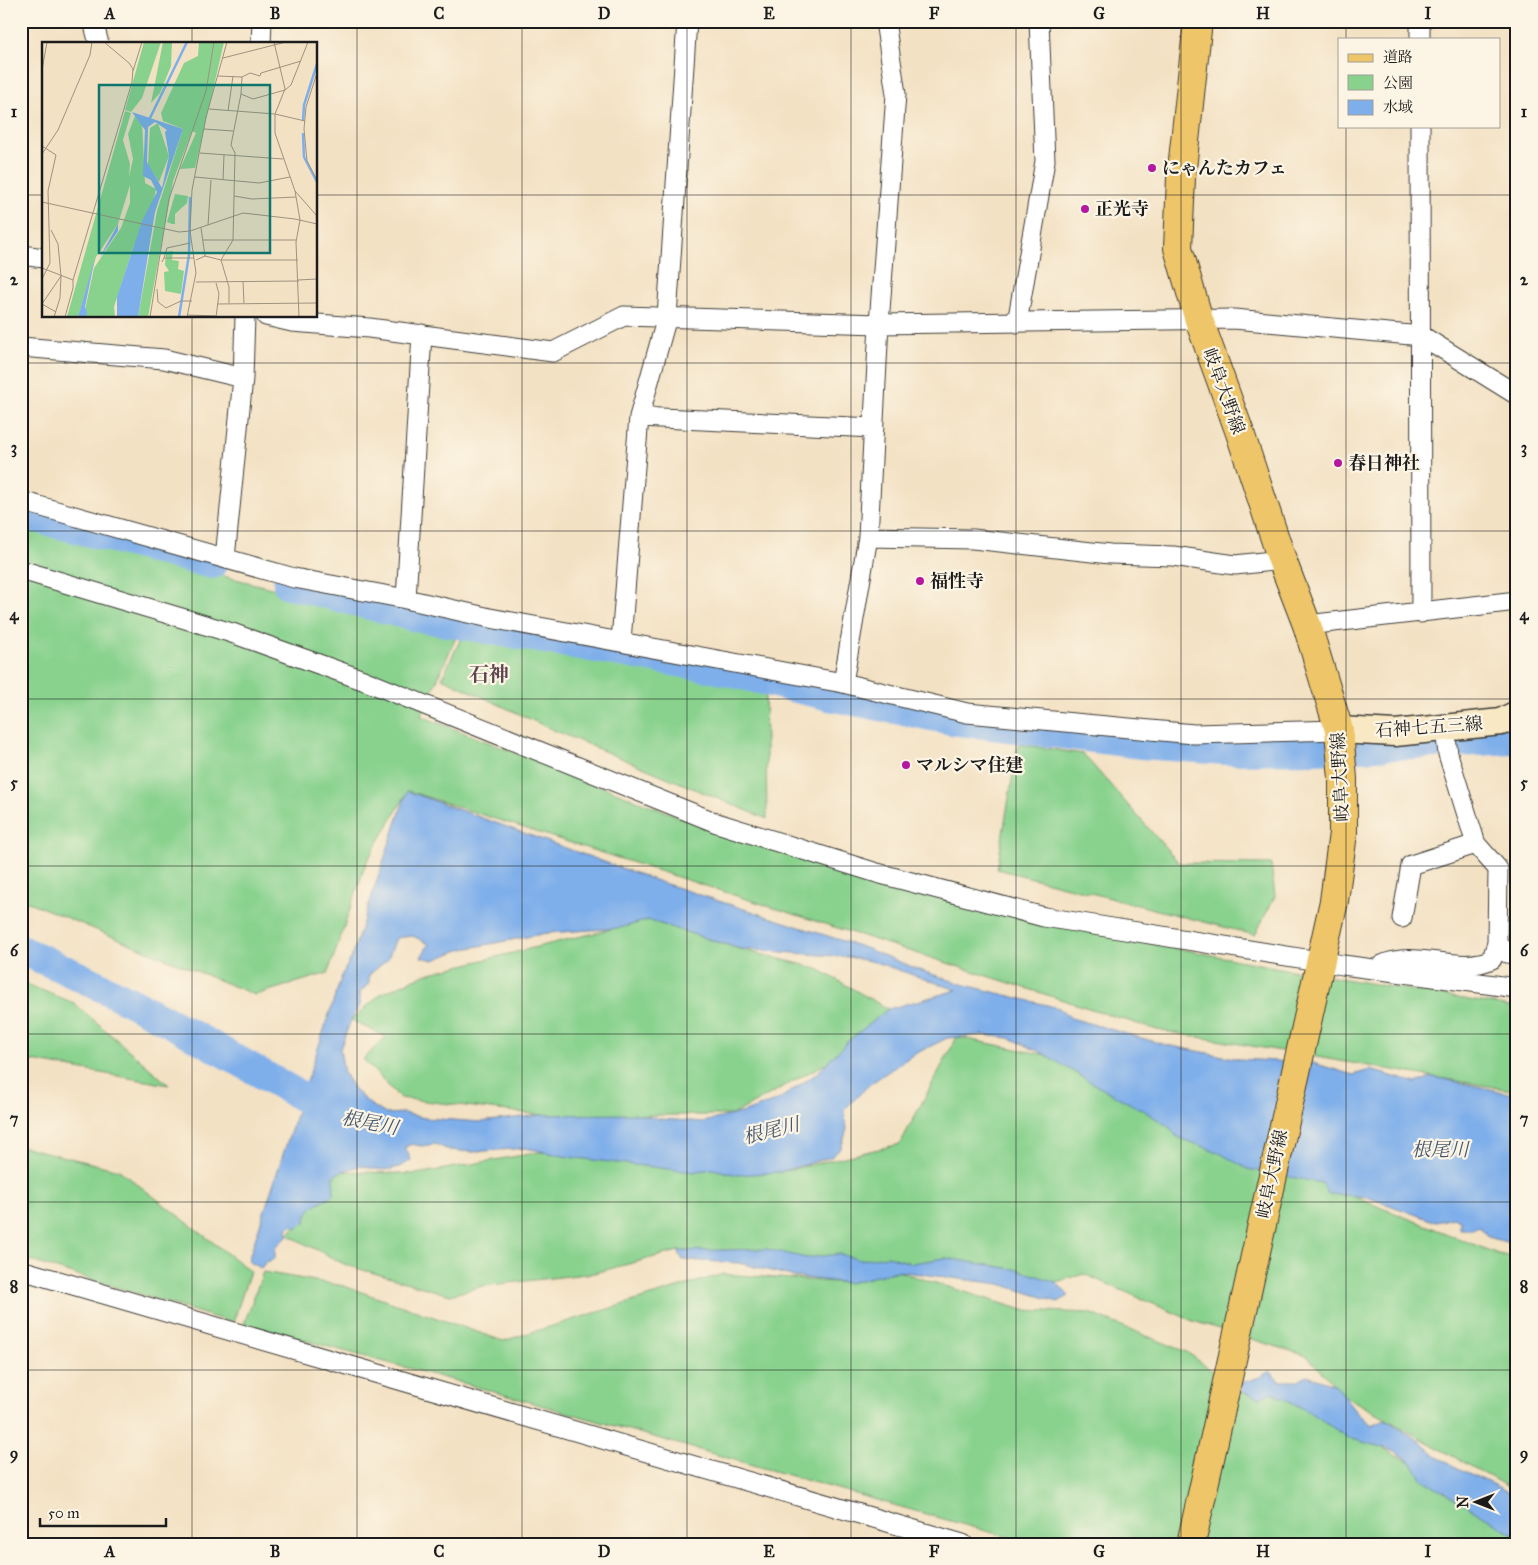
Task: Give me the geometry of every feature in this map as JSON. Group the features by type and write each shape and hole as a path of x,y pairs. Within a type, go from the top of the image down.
{"main road":[{"name":"岐阜大野線","path":"1191,1544 1334,900 1343,833 1340,743 1307,625 1282,560 1240,433 1198,320 1178,248 1181,178 1198,21"},
{"name":"石神七五三線","path":"1340,743 1395,733 1446,732 1501,722 1517,714"}],"street":[{"path":"93,21 98,42"},
{"path":"261,42 262,21"},
{"path":"621,641 639,417 667,317 687,21"},
{"path":"842,683 868,537 878,324 896,94 885,21"},
{"path":"1017,323 1045,161 1039,21"},
{"path":"1420,21 1420,38"},
{"path":"1420,128 1422,336 1421,612"},
{"path":"21,256 42,258"},
{"path":"275,318 292,322 422,334 553,352 624,316 878,324 1234,319 1422,336 1517,395"},
{"path":"225,558 243,378 245,318"},
{"path":"406,599 422,334"},
{"path":"21,346 164,359 243,378"},
{"path":"639,417 874,428"},
{"path":"21,501 294,578 406,599 490,618 842,683 967,713 1194,734 1340,743"},
{"path":"868,537 973,539 1110,554 1173,556 1235,565 1282,560"},
{"path":"21,570 232,633 363,680 714,820 717,823 877,873 1044,917 1317,970 1374,969 1517,988"},
{"path":"1307,625 1517,601"},
{"path":"1374,969 1394,960 1480,965 1492,959 1497,943 1498,870 1476,844 1448,754 1446,732"},
{"path":"1402,918 1411,865 1476,844"},
{"path":"1497,943 1507,953 1517,955"},
{"path":"21,1270 963,1544"}],"green space":[{"path":"21,519 188,567 457,635 421,716 744,842 879,884 1066,927 1285,969 1517,1008 1517,1091 1157,1030 408,791 366,863 328,973 255,995 21,899"},
{"path":"466,628 765,684 767,819 551,729 442,678"},
{"path":"1018,744 1083,754 1179,863 1271,864 1275,896 1255,935 997,869"},
{"path":"648,920 740,949 816,968 888,1009 828,1062 732,1115 541,1115 400,1098 363,1059 386,1037 351,1020 381,994 426,974"},
{"path":"21,982 74,1003 169,1085 21,1059"},
{"path":"957,1037 1046,1055 1352,1196 1498,1254 1517,1258 1517,1492 1345,1396 1307,1356 1193,1321 1084,1274 1056,1282 678,1251 594,1273 483,1286 450,1295 346,1265 288,1235 339,1171 416,1174 540,1152 780,1172 900,1144"},
{"path":"21,1146 119,1170 250,1271 233,1323 21,1258"},
{"path":"897,1271 1023,1310 1089,1313 1187,1352 1239,1391 1273,1392 1412,1463 1517,1535 1517,1544 1032,1544 452,1380 244,1324 263,1272 344,1286 503,1341 723,1274 848,1283"}],"water":[{"path":"407,791 660,882 865,948 925,972 965,985 1059,1008 1071,1018 1166,1045 1239,1059 1313,1063 1353,1075 1370,1070 1416,1083 1431,1077 1439,1078 1517,1095 1517,1245 1488,1237 1479,1226 1472,1229 1460,1229 1460,1221 1453,1218 1436,1222 1367,1197 1328,1194 1322,1183 1247,1169 1218,1152 1177,1137 1169,1127 1146,1112 1097,1086 1046,1055 1010,1038 983,1035 947,1038 911,1056 870,1084 844,1110 847,1129 841,1148 831,1157 780,1172 738,1175 712,1169 693,1172 568,1157 526,1148 473,1152 449,1150 435,1144 421,1146 412,1144 405,1147 411,1160 399,1167 380,1170 360,1165 336,1174 333,1177 334,1194 312,1207 306,1221 296,1228 293,1225 287,1229 288,1235 275,1248 275,1259 266,1262 261,1268 248,1261 342,975 351,958","holes":["648,920 740,949 848,957 875,962 957,990 888,1009 848,1041 816,1074 778,1100 745,1112 703,1122 661,1119 635,1114 541,1115 480,1122 425,1118 403,1113 386,1114 371,1105 355,1091 344,1073 340,1049 351,1020 360,1006 360,992 369,984 369,975 388,959 396,938 413,936 429,944 421,957 434,960 459,950 547,933 620,928"]},
{"path":"767,1249 806,1258 840,1254 860,1260 888,1256 911,1263 946,1258 1019,1270 1056,1282 1069,1296 1058,1302 1000,1284 897,1271 848,1283 795,1277 739,1263 683,1260 678,1251"},
{"path":"1270,1371 1279,1381 1299,1381 1307,1375 1336,1385 1357,1413 1372,1425 1385,1419 1420,1441 1441,1460 1517,1496 1517,1536 1421,1478 1412,1463 1396,1451 1348,1438 1313,1414 1273,1392 1259,1398 1239,1391 1238,1384 1260,1377"}],"waterway":[{"path":"21,514 212,564"},
{"path":"288,584 412,616 713,668 829,696 952,720 1141,744 1225,750 1315,749 1517,739"},
{"name":"根尾川","path":"21,950 142,1008 337,1117"}],"place":[{"name":"にゃんたカフェ","path":"1152,168"},
{"name":"正光寺","path":"1085,209"},
{"name":"春日神社","path":"1338,463"},
{"name":"福性寺","path":"920,581"},
{"name":"マルシマ住建","path":"906,765"}],"district":[{"name":"石神","path":"489,674"}]}
